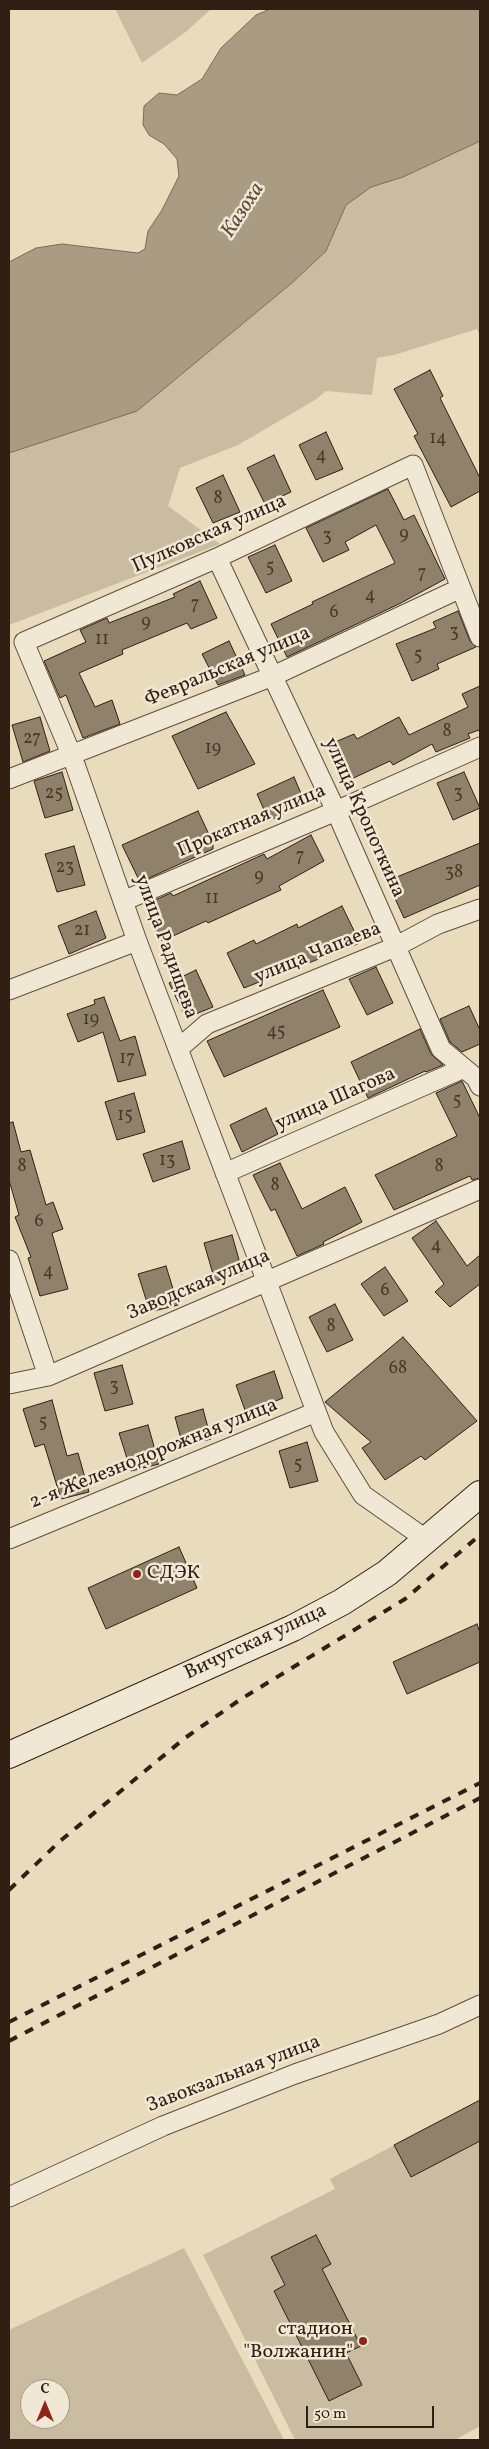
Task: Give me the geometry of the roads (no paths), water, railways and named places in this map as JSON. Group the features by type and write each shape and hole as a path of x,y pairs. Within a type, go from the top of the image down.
{"main road":[{"name":"Вичугская улица","path":"9,1755 293,1628 342,1602 387,1573 480,1494"}],"street":[{"name":"Пулковская улица","path":"24,642 217,558 413,464 461,588"},
{"name":"улица Кропоткина","path":"217,558 336,811 441,1049 476,1078 480,1086"},
{"path":"461,588 480,638"},
{"name":"Февральская улица","path":"9,779 273,676 461,588"},
{"name":"улица Радищева","path":"24,642 72,756 137,941 264,1275"},
{"name":"Прокатная улица","path":"124,901 336,811 480,746"},
{"name":"улица Чапаева","path":"178,1049 207,1024 395,947 438,924 480,909"},
{"path":"9,990 137,941"},
{"name":"улица Шагова","path":"225,1173 464,1068"},
{"name":"Заводская улица","path":"9,1384 48,1376 264,1275 480,1189"},
{"path":"9,1260 48,1376"},
{"path":"264,1275 324,1432 363,1495 427,1540"},
{"name":"2-я Железнодорожная улица","path":"9,1539 316,1412"},
{"name":"Завокзальная улица","path":"9,2197 163,2126 295,2074 439,2024 480,2005"}],"water":[{"name":"Казоха","path":"270,9 480,9 480,141 403,177 371,187 346,205 326,251 293,282 137,411 9,453 9,262 36,248 62,244 138,253 145,249 148,231 162,210 179,176 177,159 164,144 149,135 143,125 144,106 159,93 177,95 202,79 221,48 256,15"}],"railway":[{"path":"9,1890 59,1842 185,1738 241,1699 405,1599 480,1535"},
{"path":"9,2022 480,1783"},
{"path":"9,2041 480,1798"}],"place":[{"name":"СДЭК","path":"137,1574"},
{"name":"стадион \"Волжанин\"","path":"363,2341"}]}
